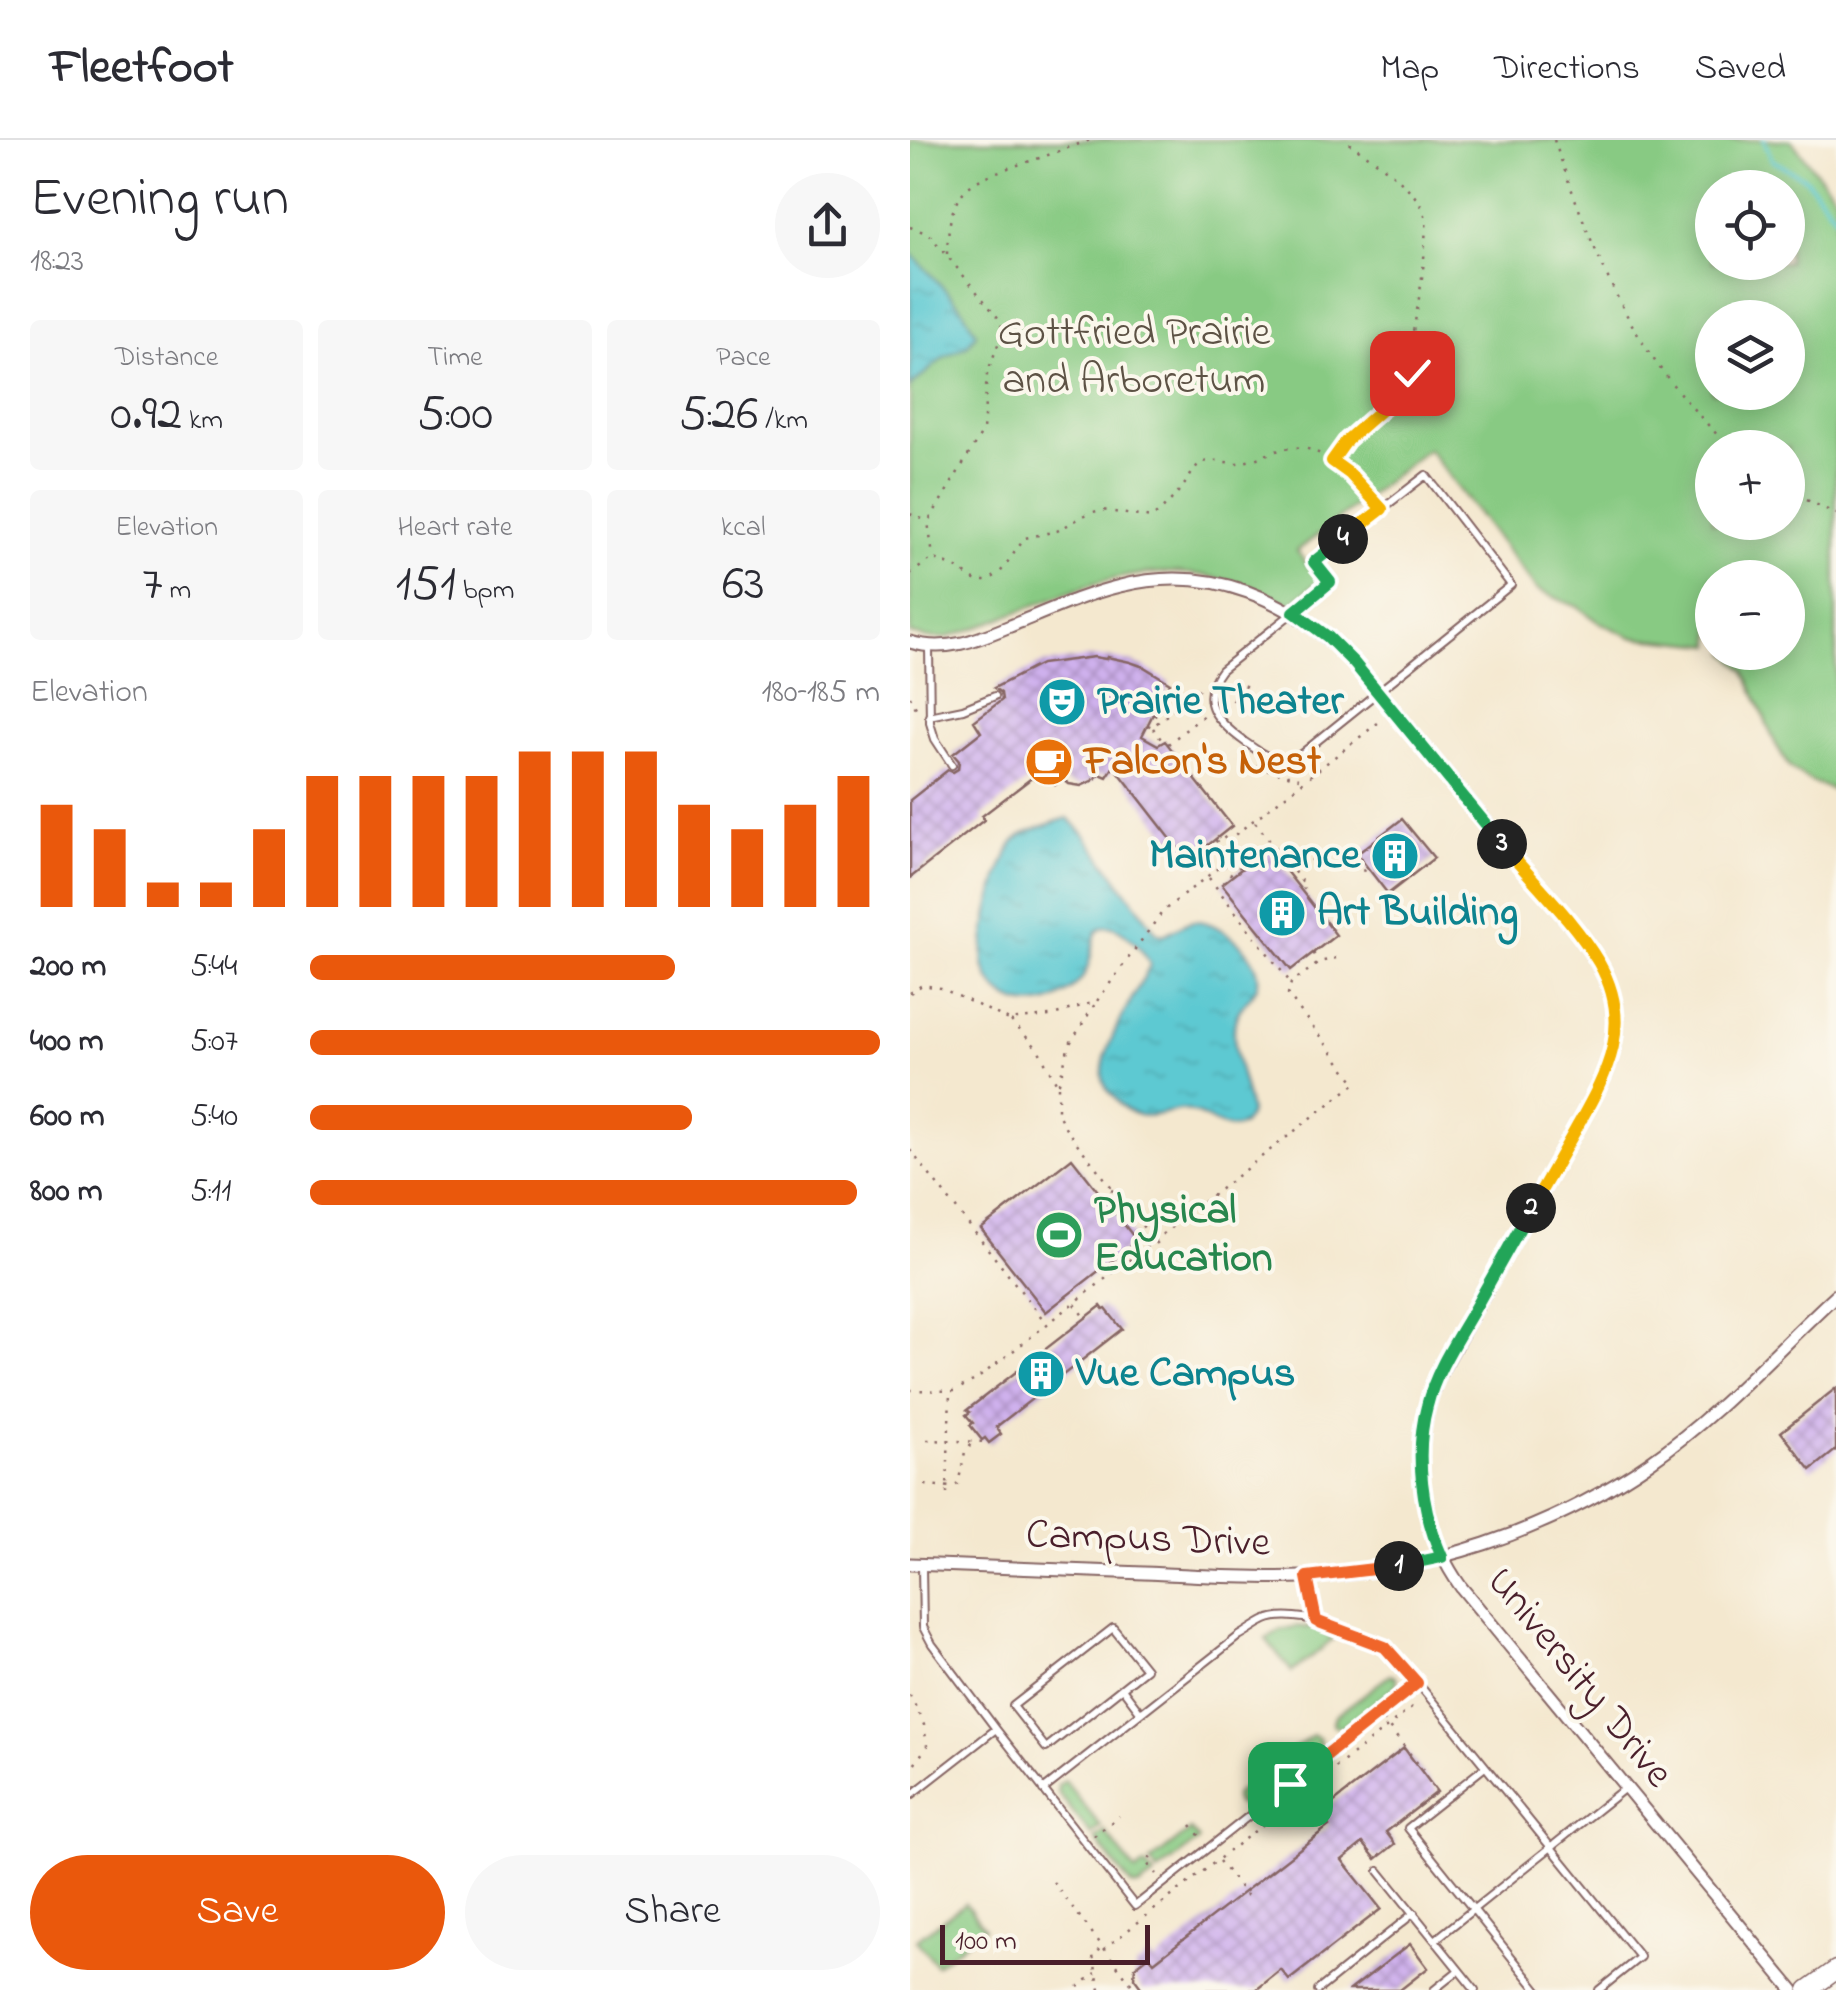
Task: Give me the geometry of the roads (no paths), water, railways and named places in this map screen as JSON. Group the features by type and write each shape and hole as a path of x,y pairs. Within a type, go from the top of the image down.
{"main road":[{"path":"1808,1990 1836,1970"}],"street":[{"name":"University Drive","path":"910,642 963,645 1108,589 1147,581 1186,580 1252,593 1294,612 1328,637 1378,691 1589,948 1609,986 1616,1022 1614,1050 1598,1091 1447,1357 1426,1407 1421,1444 1429,1520 1442,1557 1461,1587 1793,1990"},
{"name":"Campus Drive","path":"916,1564 1260,1578 1377,1570 1442,1557 1545,1520 1647,1464 1685,1437 1836,1295"}],"lane":[{"path":"1426,475 1511,585 1296,758 1284,761 1259,752 1224,726 1212,710 1210,696 1220,670 1294,612 1330,582 1314,562 1426,475"},
{"path":"929,646 930,716 935,740 952,764"},
{"path":"930,716 963,709 994,696"},
{"path":"916,1564 923,1628 932,1644 1135,1906 1417,1683"},
{"path":"1307,1577 1316,1621"},
{"path":"1043,1790 1239,1636 1269,1618 1316,1621 1385,1647 1640,1957 1599,1990"},
{"path":"1113,1628 1146,1670 1122,1688 1046,1748 1013,1706 1113,1628"},
{"path":"1122,1688 1141,1713"},
{"path":"910,1796 996,1729"},
{"path":"1485,1767 1408,1828 1538,1990"},
{"path":"1435,1940 1626,1787"},
{"path":"1379,1870 1475,1990"},
{"path":"1318,1990 1414,1914"},
{"path":"1434,1990 1459,1970"}],"water":[{"path":"910,252 961,307 976,333 968,345 943,358 910,387"},
{"path":"1068,818 1157,933 1162,935 1193,921 1207,923 1238,942 1254,962 1258,982 1238,1014 1234,1029 1250,1113 1237,1127 1229,1128 1182,1110 1139,1115 1121,1105 1108,1089 1103,1078 1107,1052 1150,965 1124,933 1109,926 1096,933 1083,977 1058,998 1044,1003 1016,1002 993,984 985,969 984,941 1004,862 1018,838"}],"waterway":[{"path":"1764,140 1772,160 1806,179 1836,217"}],"place":[{"name":"Prairie Theater","path":"1062,702"},
{"name":"Falcon's Nest","path":"1049,762"},
{"name":"Maintenance","path":"1395,856"},
{"name":"Art Building","path":"1282,913"},
{"name":"Physical Education","path":"1059,1235"},
{"name":"Vue Campus","path":"1041,1374"}],"park label":[{"name":"Gottfried Prairie and Arboretum","path":"1134,357"}]}
